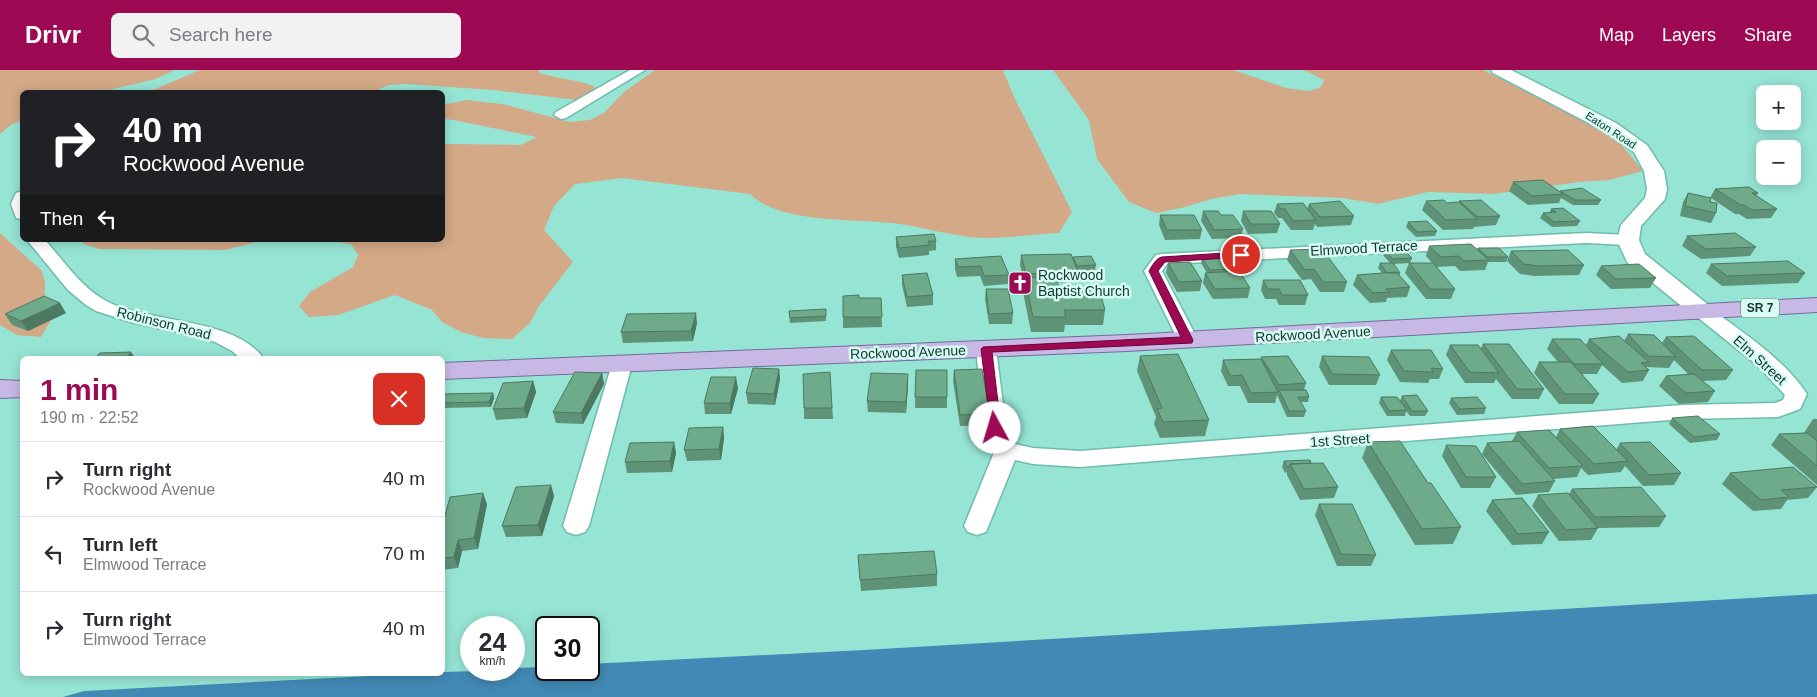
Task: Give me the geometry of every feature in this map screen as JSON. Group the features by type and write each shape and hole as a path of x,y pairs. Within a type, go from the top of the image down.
{"main road":[{"name":"SR 7","path":"1704,312 1817,305"},
{"name":"Rockwood Avenue","path":"445,371 1188,340 1704,312"},
{"path":"0,390 20,389"}],"street":[{"path":"560,115 639,70"},
{"name":"Eaton Road","path":"1499,70 1610,127 1641,149 1654,171 1657,189 1655,200 1631,225 1628,240"},
{"name":"Elmwood Terrace","path":"1188,340 1153,271 1162,259 1566,238 1614,238 1628,240"},
{"path":"1628,240 1635,257 1704,312"},
{"name":"Robinson Road","path":"38,242 75,286 101,306 128,317 220,337 251,356"},
{"name":"Elm Street","path":"1704,312 1766,362 1796,394 1792,404 1778,410"},
{"path":"977,526 1007,450 995,428 986,349"},
{"path":"576,526 622,364"},
{"name":"1st Street","path":"1007,450 1033,456 1080,459 1682,412 1778,410"}],"shaded area":[{"path":"0,70 175,70 156,79 109,90 20,90 20,121 11,125 0,134"},
{"path":"200,70 538,70 540,73 595,87 592,94 577,100 493,90 407,84 388,85 378,90 153,90"},
{"path":"655,70 1003,70 1014,97 1072,212 1059,233 975,238 893,223 837,220 797,215 763,203 750,194 622,178 575,184 554,206 544,230 573,262 539,306 530,323 512,339 483,338 461,332 442,322 432,310 395,295 338,315 309,317 299,306 310,292 353,267 358,255 351,244 334,242 445,242 445,144 521,145 537,137 445,118 445,105 466,100 502,104 570,122 590,120 605,112 624,92"},
{"path":"1053,70 1233,70 1286,88 1309,91 1321,87 1324,80 1304,70 1483,70 1592,125 1620,143 1643,171 1609,180 1579,182 1493,194 1428,192 1378,204 1343,198 1240,194 1211,199 1156,213 1129,202 1097,159 1089,120"},
{"path":"0,233 41,270 45,281 45,308 51,320 41,337 17,335 0,325"},
{"path":"82,242 256,242 225,250 99,249"}],"water":[{"path":"1817,594 1817,697 63,697 84,691 370,676 445,676 445,672 460,672 460,681 525,681 525,668 535,667 535,681 600,681 600,663 864,650"}],"building":[{"path":"1543,180 1563,194 1532,196 1513,182"},
{"path":"1749,187 1758,193 1752,193 1777,209 1752,210 1715,189"},
{"path":"1582,188 1601,200 1575,200 1560,191"},
{"path":"1688,193 1711,198 1710,202 1717,203 1716,213 1685,206"},
{"path":"1444,200 1447,203 1459,202 1477,219 1446,220 1426,201"},
{"path":"1481,200 1500,216 1478,217 1459,201"},
{"path":"1340,201 1354,216 1320,217 1309,204"},
{"path":"1303,203 1316,220 1293,221 1285,209 1281,209 1277,204"},
{"path":"1563,208 1580,221 1554,222 1543,213 1556,212 1551,209"},
{"path":"1203,211 1218,211 1221,215 1233,215 1243,229 1214,230"},
{"path":"1243,211 1271,211 1280,224 1251,224"},
{"path":"1160,215 1194,215 1202,230 1167,230"},
{"path":"1427,221 1437,231 1417,232 1408,222"},
{"path":"1735,233 1756,247 1706,249 1687,236"},
{"path":"934,234 936,241 928,241 930,245 899,248 896,237"},
{"path":"1471,244 1489,260 1464,261 1459,256 1441,257 1429,246"},
{"path":"1402,248 1412,258 1393,259 1383,249"},
{"path":"1478,248 1499,248 1508,257 1487,257"},
{"path":"1322,249 1347,282 1323,282 1314,269 1305,270 1290,250"},
{"path":"1568,250 1584,265 1538,266 1524,264 1511,251"},
{"path":"1071,254 1078,272 1026,274 1021,255"},
{"path":"1001,256 1009,275 984,276 981,266 958,267 955,259"},
{"path":"1091,256 1096,265 1077,266 1073,257"},
{"path":"1224,257 1232,269 1210,270 1202,258"},
{"path":"1788,261 1805,273 1727,276 1711,264"},
{"path":"1190,262 1202,281 1179,282 1168,263"},
{"path":"1380,263 1393,263 1400,273 1387,273"},
{"path":"1409,263 1433,263 1455,289 1430,289"},
{"path":"1639,264 1656,278 1616,279 1601,266"},
{"path":"1239,271 1250,288 1215,289 1205,273"},
{"path":"1396,272 1410,287 1386,289 1390,292 1373,293 1357,275"},
{"path":"927,273 933,295 907,297 902,275"},
{"path":"1056,277 1059,289 1099,289 1105,310 1064,310 1066,317 1033,317 1025,278"},
{"path":"1263,280 1300,280 1308,295 1282,295 1279,289 1268,289"},
{"path":"986,289 1008,289 1013,313 989,314"},
{"path":"859,295 859,298 881,298 882,317 843,317 843,296"},
{"path":"44,296 60,303 21,321 5,314"},
{"path":"826,309 826,316 790,318 789,311"},
{"path":"696,313 691,331 621,332 627,314"},
{"path":"1628,334 1654,335 1676,357 1648,356"},
{"path":"1619,336 1649,362 1641,363 1649,370 1628,372 1589,339"},
{"path":"1694,336 1733,370 1702,370 1666,337"},
{"path":"1552,339 1580,339 1603,364 1574,364"},
{"path":"1483,344 1509,344 1544,389 1517,389"},
{"path":"1450,345 1478,345 1499,373 1470,372"},
{"path":"1391,350 1431,350 1443,369 1431,368 1433,372 1404,371"},
{"path":"131,352 128,356 97,356 100,353"},
{"path":"1178,354 1209,420 1163,422 1157,409 1162,408 1140,356"},
{"path":"1288,356 1306,383 1279,385 1261,357"},
{"path":"1322,356 1369,357 1380,375 1332,374"},
{"path":"1261,359 1278,392 1251,393 1242,375 1230,376 1223,360"},
{"path":"1539,362 1571,362 1599,394 1565,394"},
{"path":"753,368 779,369 774,394 746,393"},
{"path":"982,369 990,414 960,415 954,370"},
{"path":"916,370 947,370 947,397 915,397"},
{"path":"575,372 602,373 581,413 553,412"},
{"path":"830,372 832,408 804,408 803,374"},
{"path":"871,373 908,374 906,402 867,401"},
{"path":"1694,374 1715,391 1686,393 1666,376"},
{"path":"711,377 736,377 730,403 704,403"},
{"path":"533,381 524,408 493,409 503,383"},
{"path":"1279,390 1306,390 1309,397 1298,397 1306,411 1289,411"},
{"path":"493,393 489,402 445,403 445,394"},
{"path":"1417,395 1428,411 1412,411 1402,396"},
{"path":"1381,397 1397,397 1407,410 1389,411"},
{"path":"1477,397 1486,408 1460,409 1451,398"},
{"path":"1698,416 1720,434 1694,437 1672,418"},
{"path":"1593,426 1628,461 1594,464 1560,429"},
{"path":"723,427 719,449 684,450 689,428"},
{"path":"1549,430 1583,466 1549,468 1517,432"},
{"path":"1807,433 1817,441 1817,466 1779,434"},
{"path":"1400,441 1461,527 1422,529 1368,442"},
{"path":"1519,441 1555,481 1522,484 1487,443"},
{"path":"674,442 670,461 625,462 630,443"},
{"path":"1650,442 1681,473 1649,475 1620,443"},
{"path":"1446,445 1476,446 1496,477 1466,477"},
{"path":"1310,460 1311,463 1290,464 1289,467 1287,467 1284,461"},
{"path":"1323,463 1338,487 1304,489 1290,464"},
{"path":"1793,467 1817,487 1781,490 1789,497 1761,500 1730,473"},
{"path":"551,485 538,525 502,526 516,487"},
{"path":"1641,487 1666,516 1595,517 1572,489"},
{"path":"483,493 474,538 458,540 454,557 445,558 445,516 450,497"},
{"path":"1568,493 1598,528 1566,530 1538,495"},
{"path":"1522,498 1549,532 1518,534 1492,500"},
{"path":"1319,504 1352,504 1376,555 1341,554"},
{"path":"934,551 937,574 860,580 858,555"}],"place":[{"name":"Rockwood Baptist Church","path":"1020,283"}],"route":[{"path":"995,428 986,349 1188,340 1153,271 1162,259 1241,255"}]}
